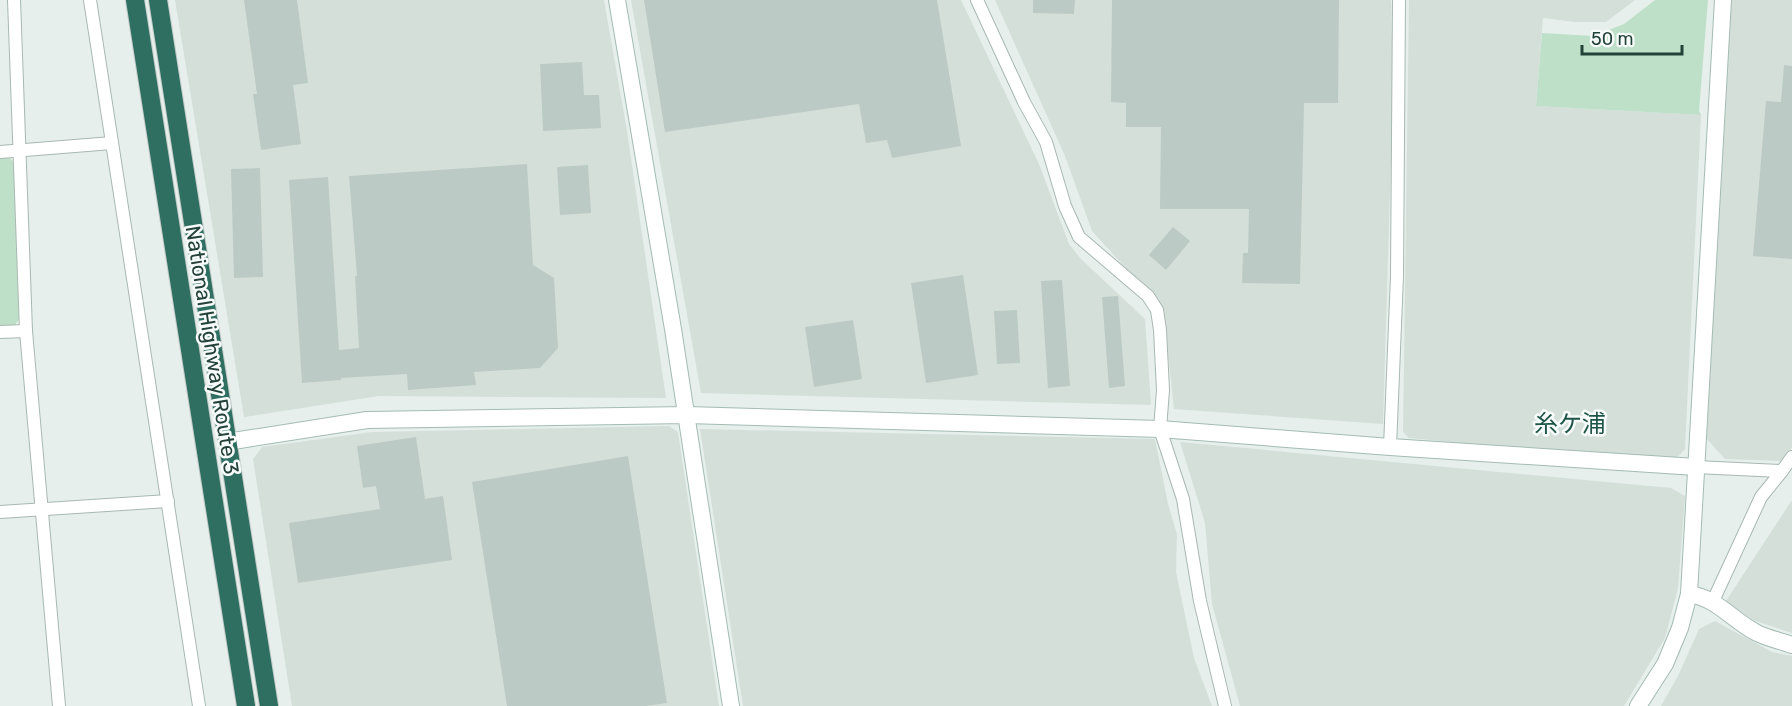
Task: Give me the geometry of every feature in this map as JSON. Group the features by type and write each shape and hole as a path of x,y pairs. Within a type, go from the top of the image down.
{"highway":[{"name":"National Highway Route 3","path":"135,0 246,706"},
{"name":"National Highway Route 3","path":"158,0 268,706"}],"street":[{"path":"14,0 26,331 59,706"},
{"path":"90,0 199,706"},
{"path":"617,0 687,416 731,706"},
{"path":"977,0 1024,102 1046,142 1065,206 1078,237 1148,296 1157,310 1163,390 1160,429 1183,499 1200,601 1225,706"},
{"path":"1390,447 1397,276 1400,0"},
{"path":"1638,706 1665,664 1680,628 1689,594 1723,0"},
{"path":"0,152 112,143"},
{"path":"0,332 26,331"},
{"path":"227,442 367,420 687,416 1160,429 1390,447 1782,471"},
{"path":"1713,601 1761,497 1792,457"},
{"path":"0,512 168,501"},
{"path":"1689,594 1713,601 1757,633 1792,645"}],"shaded area":[{"path":"175,0 604,0 627,131 666,398 379,396 244,417"},
{"path":"631,0 961,0 1039,164 1069,244 1081,259 1145,319 1151,405 701,393"},
{"path":"995,0 1391,0 1393,94 1383,424 1174,409 1163,309 1092,231 1065,156"},
{"path":"1409,0 1635,0 1606,22 1575,22 1543,18 1536,106 1701,115 1685,449 1672,463 1409,438 1403,432"},
{"path":"1731,0 1792,0 1792,447 1783,461 1725,459 1706,438"},
{"path":"669,426 678,432 719,706 292,706 253,459 262,447 372,432"},
{"path":"700,429 1155,439 1168,504 1177,534 1176,572 1194,658 1212,706 743,706"},
{"path":"1180,442 1671,488 1685,496 1678,588 1665,638 1624,706 1240,706 1212,604 1205,523"},
{"path":"1792,500 1792,633 1755,621 1726,601"},
{"path":"1715,621 1772,652 1792,656 1792,706 1661,706 1678,676 1699,629"}],"green space":[{"path":"1655,0 1708,0 1699,111 1701,115 1536,106 1542,33 1593,36 1624,24"},
{"path":"0,157 8,157 14,162 19,319 15,325 0,326"}],"building":[{"path":"244,0 297,0 308,83 293,85 301,144 261,150 253,94 257,94"},
{"path":"644,0 937,0 961,146 892,158 887,140 866,143 859,104 665,132"},
{"path":"1033,0 1075,0 1074,14 1033,13"},
{"path":"1112,0 1339,0 1338,103 1304,103 1300,284 1242,283 1243,253 1248,253 1249,209 1160,209 1161,127 1126,127 1126,103 1111,102"},
{"path":"582,62 584,95 599,95 601,128 543,131 540,64"},
{"path":"1784,65 1792,66 1792,259 1753,256 1766,101 1781,102"},
{"path":"527,164 533,265 554,278 558,348 540,368 474,372 476,385 408,390 407,374 302,383 289,180 328,177 339,350 359,348 355,276 357,276 349,176"},
{"path":"588,165 591,213 560,215 557,167"},
{"path":"260,168 263,277 234,278 231,169"},
{"path":"1173,227 1190,241 1166,270 1149,255"},
{"path":"963,275 978,375 926,383 911,283"},
{"path":"1062,280 1070,386 1048,388 1041,281"},
{"path":"1118,296 1125,386 1109,388 1102,297"},
{"path":"1017,310 1020,363 997,364 994,311"},
{"path":"853,320 862,379 814,387 805,327"},
{"path":"416,437 425,499 443,496 452,560 298,583 289,523 380,509 376,486 363,488 357,446"},
{"path":"628,456 667,703 646,706 507,706 472,482"}],"district":[{"name":"糸ケ浦","path":"1570,424"}]}
